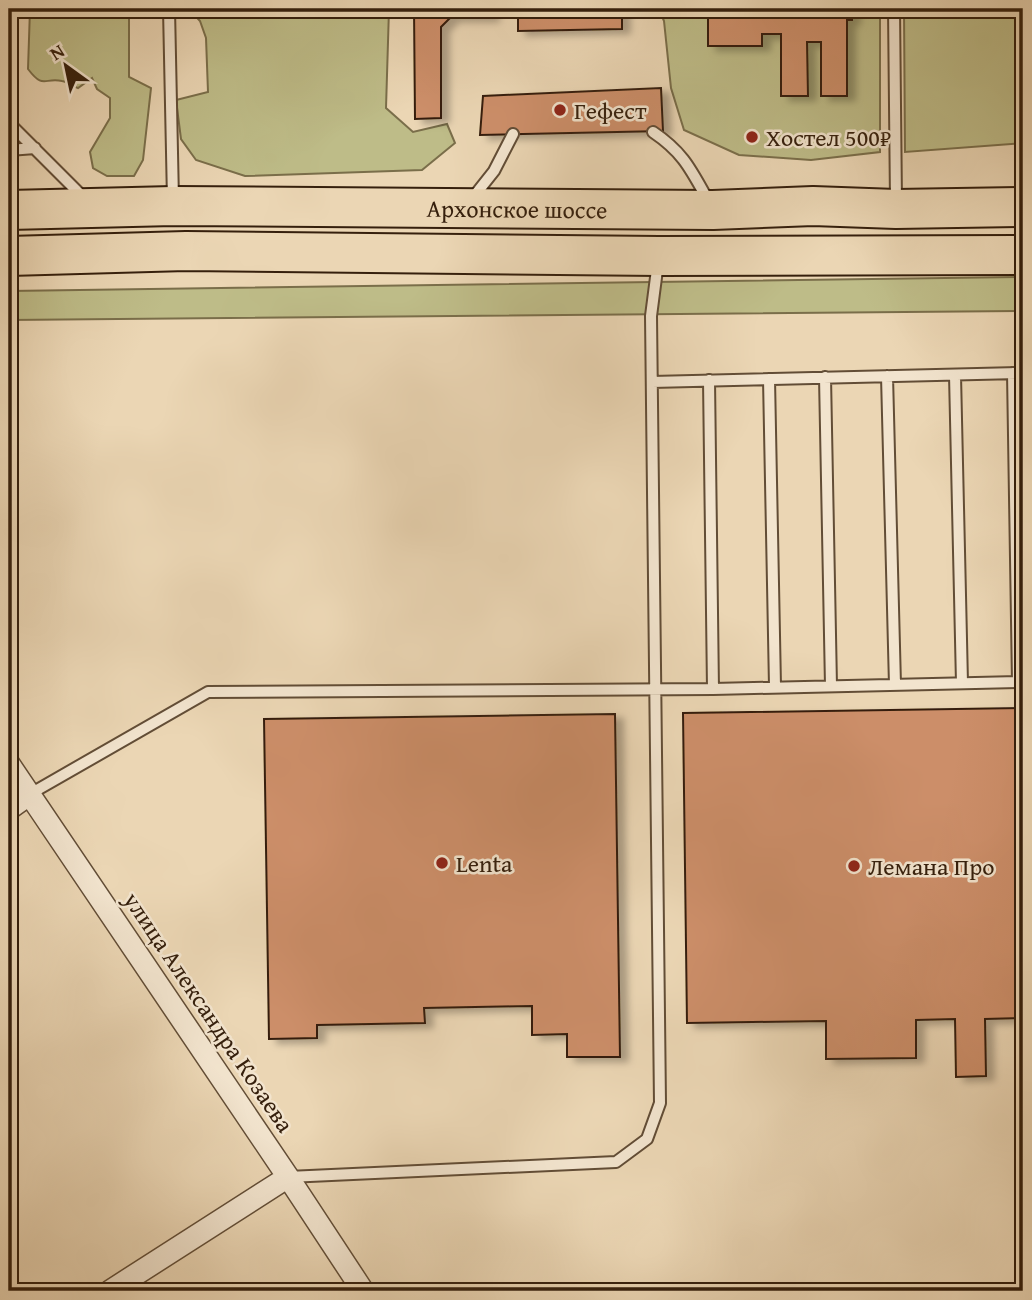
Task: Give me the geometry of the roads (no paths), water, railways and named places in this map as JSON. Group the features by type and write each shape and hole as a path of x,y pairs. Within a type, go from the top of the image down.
{"highway":[{"name":"Архонское шоссе","path":"9,210 173,206 713,210 813,206 896,209 1023,207"},
{"name":"Архонское шоссе","path":"9,256 186,251 659,256 1023,255"}],"street":[{"name":"улица Александра Козаева","path":"9,764 363,1291"},
{"path":"9,809 30,794"},
{"path":"110,1291 141,1283 288,1177"}],"lane":[{"path":"169,9 173,206"},
{"path":"894,9 896,209"},
{"path":"9,123 94,208"},
{"path":"653,132 685,159 713,210"},
{"path":"465,208 494,171 513,134"},
{"path":"9,149 35,148"},
{"path":"288,1177 616,1162 647,1139 660,1103 651,316 659,256"},
{"path":"30,794 208,691 713,689 1021,682 1018,373 652,382"},
{"path":"955,375 962,683"},
{"path":"887,376 895,685"},
{"path":"824,377 831,686"},
{"path":"769,379 775,686"},
{"path":"709,380 713,689"}],"place":[{"name":"Гефест","path":"560,110"},
{"name":"Хостел 500₽","path":"752,137"},
{"name":"Lenta","path":"442,863"},
{"name":"Лемана Про","path":"854,866"}]}
